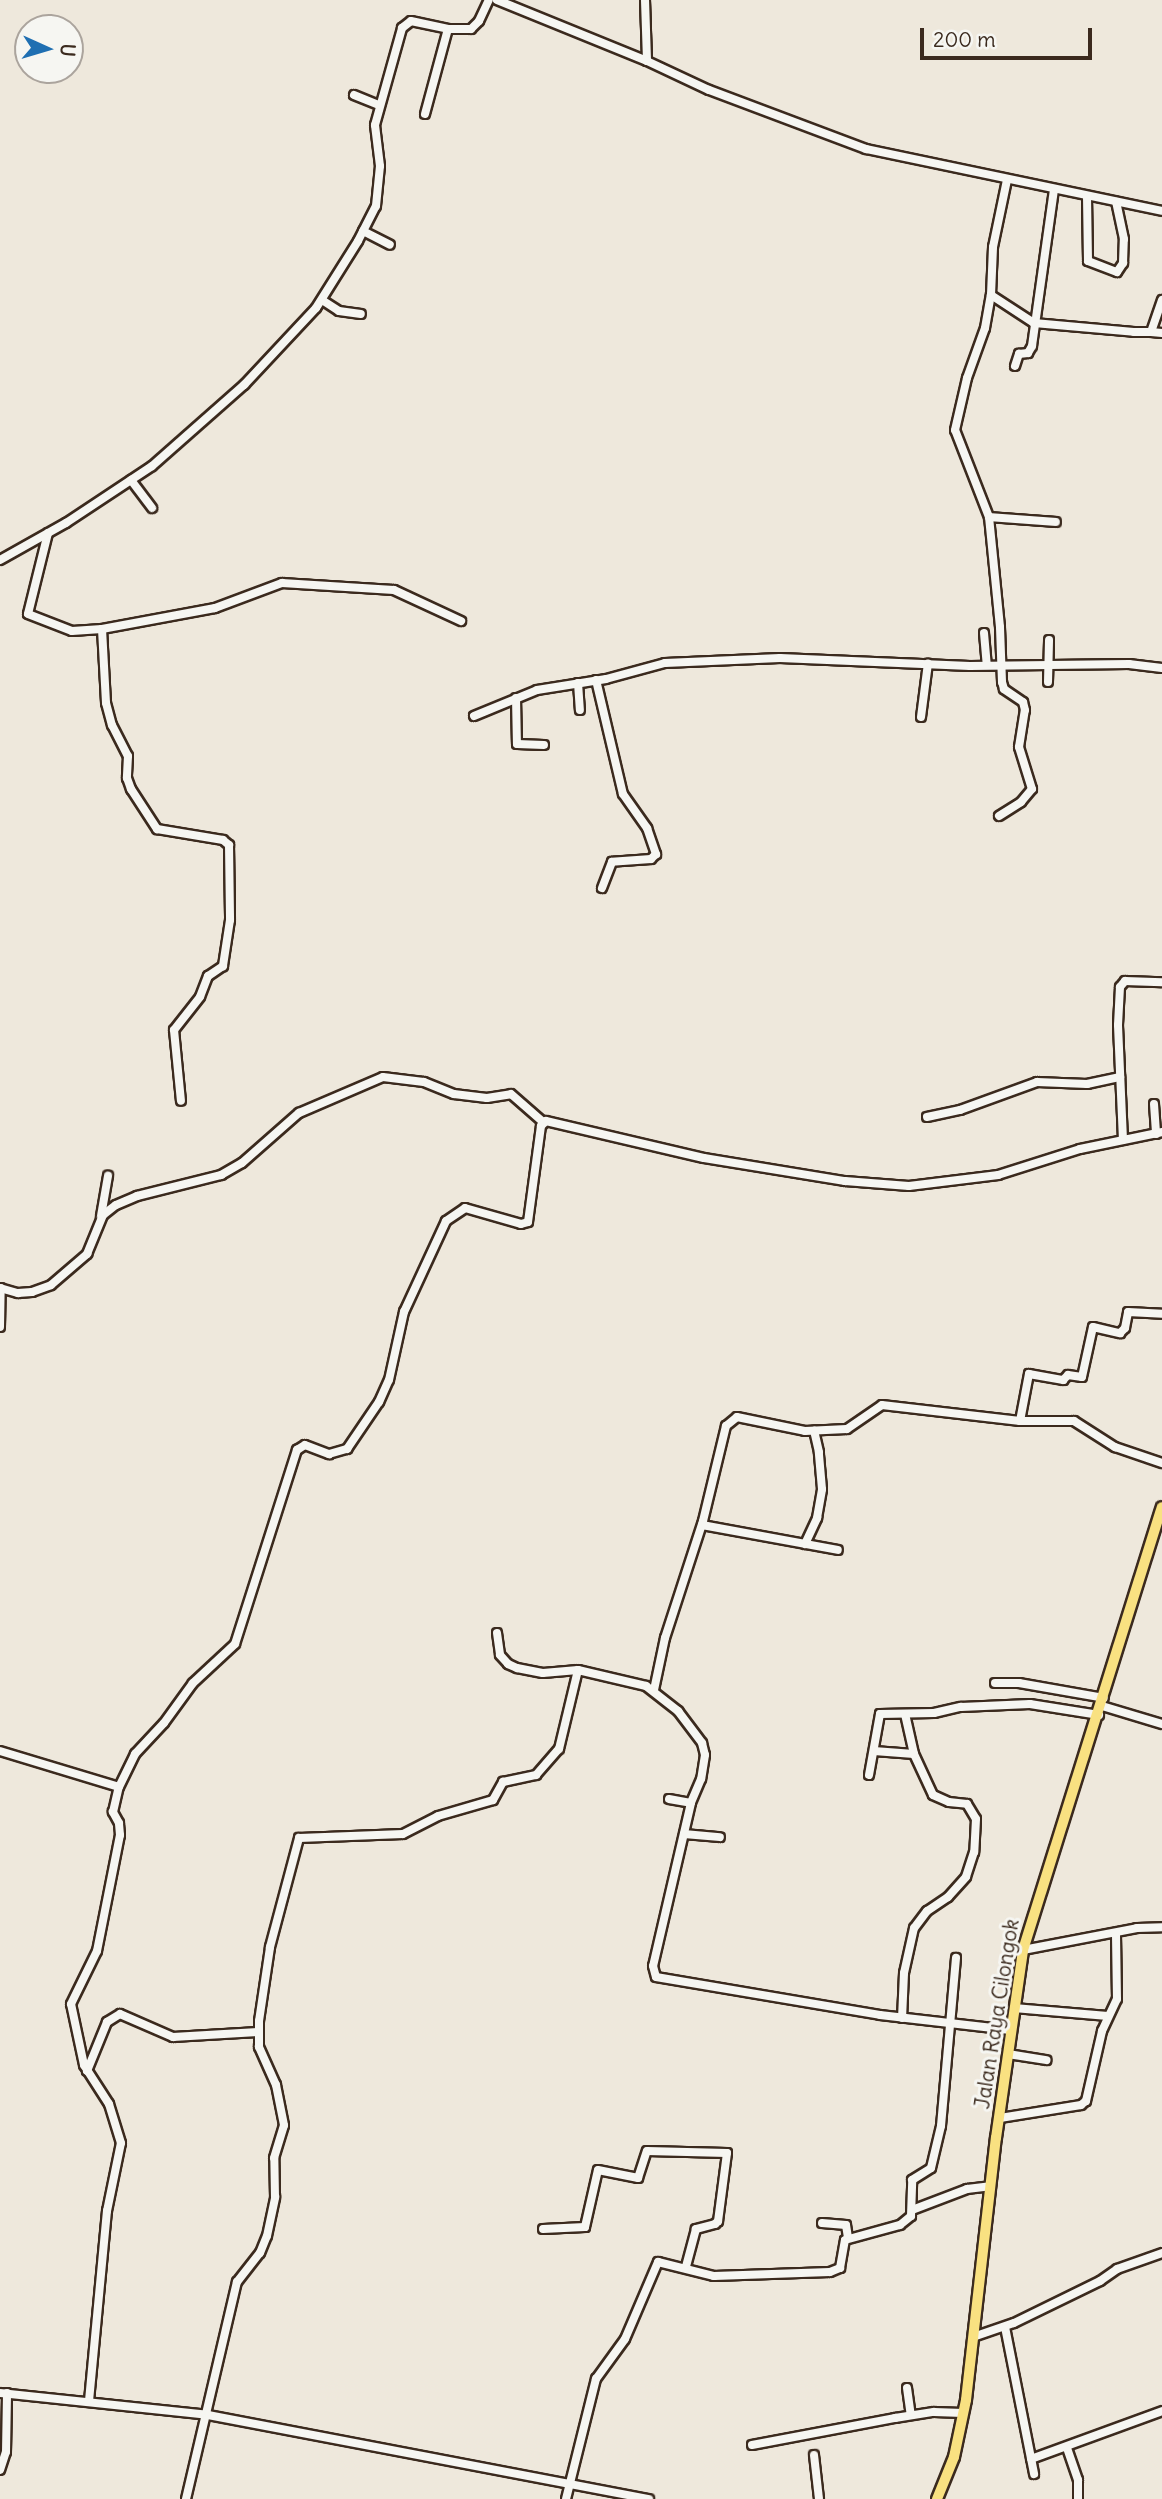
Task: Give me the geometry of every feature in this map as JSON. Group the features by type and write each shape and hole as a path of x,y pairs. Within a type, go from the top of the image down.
{"highway":[{"name":"Jalan Raya Cilongok","path":"937,2499 954,2457 963,2413 1010,2031 1023,1950 1058,1832 1102,1706 1162,1507"}],"street":[{"path":"0,560 48,533 152,466 239,390 322,300 376,206 379,187 375,125 398,37 406,23 416,21 463,30 476,25 488,0"},
{"path":"497,0 647,61 709,90 866,149 1162,211"},
{"path":"645,0 647,61"},
{"path":"425,114 448,29"},
{"path":"354,95 379,105"},
{"path":"999,816 1030,794 1032,785 1019,747 1023,702 1003,686 989,517 957,441 955,430 967,378 985,328 991,295 993,247 1007,180"},
{"path":"1015,366 1019,354 1031,349 1054,190"},
{"path":"1087,197 1088,261 1118,272 1123,263 1124,239 1116,202"},
{"path":"363,231 390,245"},
{"path":"991,295 1034,323 1162,333"},
{"path":"322,300 339,311 361,314"},
{"path":"1151,332 1154,316 1162,300"},
{"path":"131,480 152,508"},
{"path":"989,517 1056,522"},
{"path":"48,533 28,606 29,616 72,631 102,629 215,608 269,585 282,583 394,590 461,621"},
{"path":"102,629 106,703 112,726 128,756 127,778 131,789 157,829 223,840 229,845 230,920 223,966 208,976 200,997 174,1030 181,1101"},
{"path":"984,633 987,665"},
{"path":"1048,682 1049,640"},
{"path":"474,716 537,690 596,680 655,664 697,661 780,658 1162,668"},
{"path":"921,718 929,663"},
{"path":"596,680 623,794 647,828 656,854 651,859 612,862 602,888"},
{"path":"578,683 580,710"},
{"path":"516,698 517,744 544,745"},
{"path":"1123,1140 1119,1077 1119,987 1125,981 1162,982"},
{"path":"101,1219 116,1205 137,1196 221,1175 242,1163 299,1113 383,1077 424,1082 454,1094 487,1098 511,1094 543,1122 561,1123 705,1158 845,1181 900,1186 938,1185 998,1175 1080,1149 1159,1133 1154,1104"},
{"path":"927,1117 960,1110 1037,1082 1087,1084 1119,1077"},
{"path":"89,2401 107,2211 121,2143 109,2104 87,2071 71,2004 97,1951 121,1831 114,1809 119,1787 135,1754 164,1723 193,1683 235,1644 297,1450 305,1445 329,1454 347,1449 379,1402 389,1380 404,1312 446,1221 465,1208 522,1224 528,1222 543,1122"},
{"path":"0,1327 1,1288 32,1292 51,1285 87,1254 101,1219 108,1176"},
{"path":"1020,1421 1030,1374 1063,1380 1068,1375 1082,1377 1093,1327 1120,1333 1125,1328 1128,1312 1162,1314"},
{"path":"654,1690 670,1621 702,1525 726,1426 737,1417 814,1431 847,1429 882,1405 1020,1421 1074,1421 1115,1447 1162,1463"},
{"path":"805,1544 817,1518 822,1489 820,1452 814,1431"},
{"path":"702,1525 838,1550"},
{"path":"496,1633 500,1655 508,1664 543,1673 578,1670 635,1682 654,1690 686,1719 702,1743 705,1755 702,1779 691,1803 653,1966 656,1977 902,2018 1010,2031"},
{"path":"186,2499 208,2415 237,2282 260,2253 267,2236 275,2197 274,2158 284,2125 276,2085 259,2047 258,2032 270,1947 299,1838 403,1834 445,1813 493,1800 503,1782 536,1775 559,1749 578,1670"},
{"path":"995,1683 1019,1683 1162,1724"},
{"path":"869,1775 878,1715 934,1713 973,1706 1102,1706"},
{"path":"902,2018 904,1973 914,1928 927,1911 948,1897 966,1877 976,1836 976,1819 971,1806 936,1797 914,1754 905,1714"},
{"path":"0,1751 119,1787"},
{"path":"874,1751 914,1754"},
{"path":"669,1798 691,1803"},
{"path":"684,1834 720,1837"},
{"path":"1023,1950 1162,1927"},
{"path":"1000,2118 1081,2105 1086,2101 1108,2016 1118,1998 1116,1934"},
{"path":"566,2499 596,2379 625,2339 658,2262 714,2276 830,2272 839,2268 844,2242 848,2238 900,2225 911,2216 912,2180 930,2170 938,2138 956,1958"},
{"path":"1014,2008 1108,2016"},
{"path":"87,2071 107,2022 120,2014 173,2037 258,2032"},
{"path":"1008,2054 1047,2060"},
{"path":"543,2229 584,2227 598,2170 638,2178 648,2151 727,2153 718,2221 696,2229 686,2267"},
{"path":"912,2210 967,2189 990,2186"},
{"path":"822,2223 846,2225 848,2238"},
{"path":"973,2337 1005,2327 1100,2281 1117,2269 1162,2253"},
{"path":"1005,2327 1034,2474"},
{"path":"907,2388 911,2415"},
{"path":"0,2470 6,2452 4,2393 208,2415 649,2499"},
{"path":"1031,2459 1162,2412"},
{"path":"752,2445 911,2415 963,2413"},
{"path":"1067,2448 1078,2480 1078,2499"},
{"path":"814,2455 819,2499"}]}
